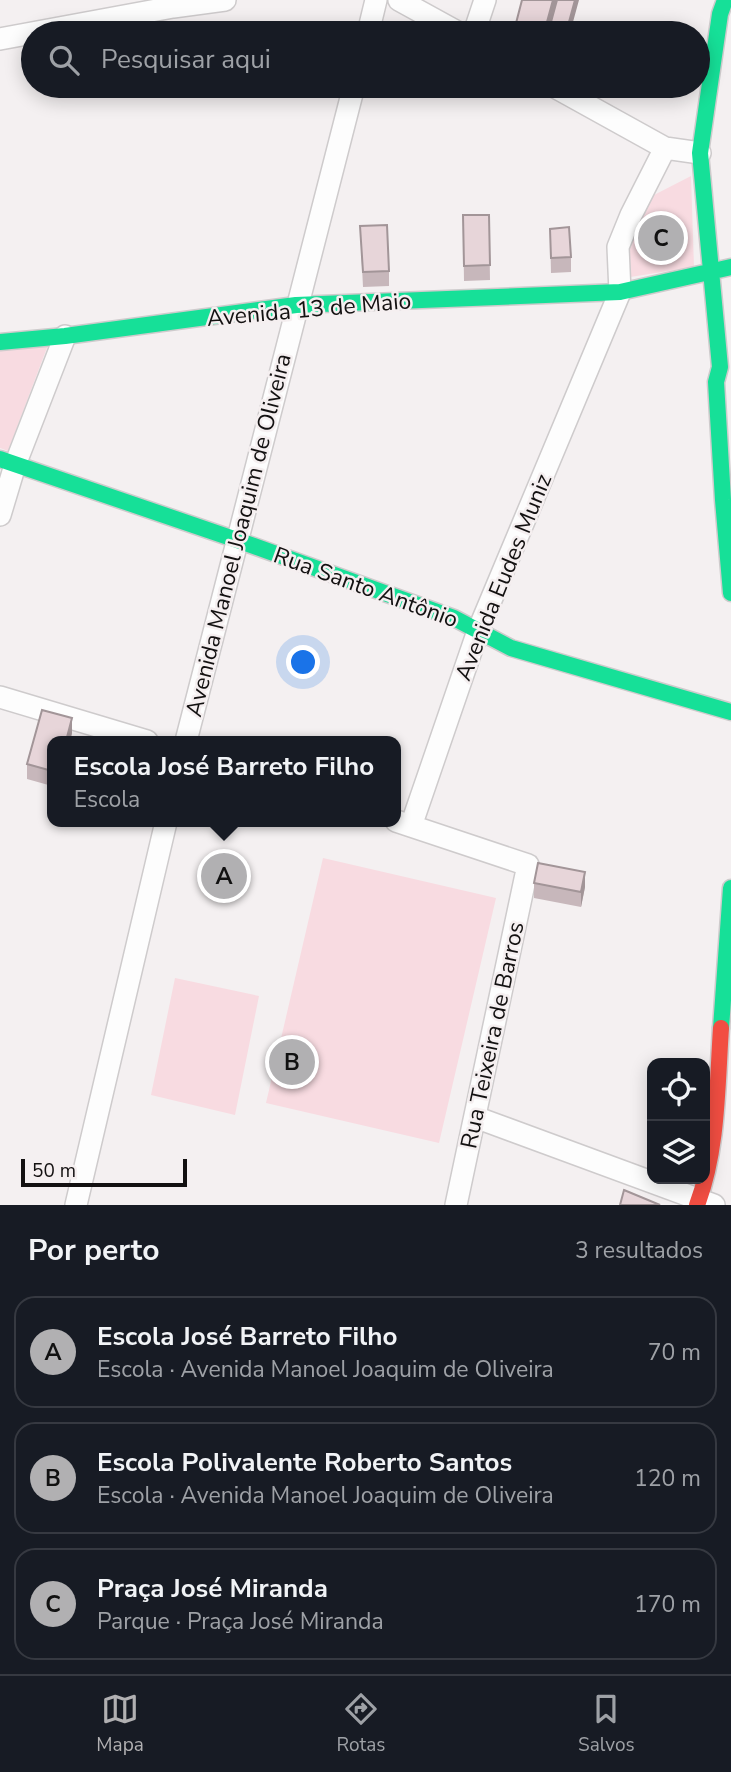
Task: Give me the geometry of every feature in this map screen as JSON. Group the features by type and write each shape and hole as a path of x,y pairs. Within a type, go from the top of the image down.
{"street":[{"path":"85,21 166,4 225,0"},
{"path":"371,21 376,0"},
{"path":"399,0 437,21"},
{"path":"478,21 485,0"},
{"path":"710,84 720,14 725,0"},
{"path":"0,39 21,35"},
{"name":"Avenida Manoel Joaquim de Oliveira","path":"187,736 351,98"},
{"path":"575,98 665,148 700,153"},
{"path":"708,98 700,153 724,378 731,411"},
{"path":"620,292 618,247 665,148"},
{"name":"Avenida 13 de Maio","path":"0,342 296,305 620,292 731,267"},
{"name":"Avenida Eudes Muniz","path":"403,824 478,631 620,292"},
{"path":"0,515 7,462 65,335"},
{"path":"724,378 723,500 731,593"},
{"name":"Rua Santo Antônio","path":"7,462 237,540 454,618 511,648 731,712"},
{"path":"0,697 130,736"},
{"name":"Rua Teixeira de Barros","path":"403,824 528,865 456,1205"},
{"path":"76,1205 165,827"},
{"path":"475,1117 703,1203 713,1138 731,888"}],"shaded area":[{"path":"691,176 694,267 624,278 625,252 633,224 654,195"},
{"path":"48,345 8,451 0,448 0,350"},
{"path":"323,858 496,898 439,1143 266,1103"},
{"path":"175,978 259,996 235,1115 151,1095"}],"building":[{"path":"522,0 553,0 547,21 517,21"},
{"path":"557,0 575,0 569,21 551,21"},
{"path":"463,215 489,215 490,265 464,266"},
{"path":"387,225 389,271 363,272 360,226"},
{"path":"569,227 571,257 551,258 550,229"},
{"path":"42,710 72,718 67,736 47,736 47,770 27,764"},
{"path":"538,863 585,872 581,892 534,883"},
{"path":"624,1190 660,1205 620,1205"}],"traffic: fast":[{"path":"710,84 720,14 725,0"},
{"path":"708,98 700,153 720,367 716,382 731,593"},
{"path":"0,342 65,336 296,305 620,292 731,267"},
{"path":"0,459 454,618 511,648 731,712"},
{"path":"721,1028 731,888"}],"traffic: jam":[{"path":"697,1205 713,1140 721,1028"}],"place":[{"name":"Praça José Miranda","path":"661,238"},
{"name":"Escola José Barreto Filho","path":"224,876"},
{"name":"Escola Polivalente Roberto Santos","path":"292,1062"}]}
